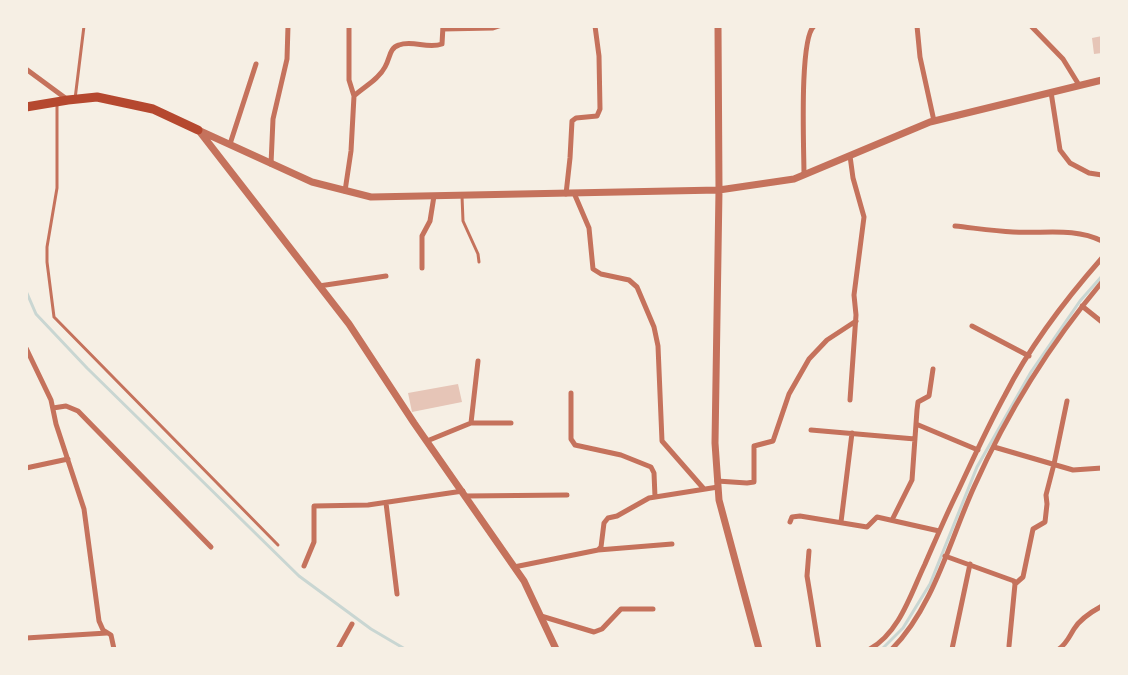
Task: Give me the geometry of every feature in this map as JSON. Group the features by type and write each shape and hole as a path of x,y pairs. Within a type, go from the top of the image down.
{"main road":[{"path":"26,107 97,97 153,109 198,130"}],"street":[{"path":"272,164 274,119 287,59 288,26"},
{"path":"345,191 351,150 354,96 349,80 349,26"},
{"path":"354,96 384,69 392,49 396,46 404,44 442,44 444,40 443,28 494,28 499,26"},
{"path":"566,194 572,121 576,118 597,116 600,109 599,56 595,26"},
{"path":"718,26 719,190 715,442 719,500 759,649"},
{"path":"804,175 804,74 810,32 814,26"},
{"path":"916,26 922,66 934,121"},
{"path":"1031,26 1063,59 1079,85"},
{"path":"230,144 256,64"},
{"path":"26,68 72,100"},
{"path":"198,130 312,182 371,197 719,190 794,179 934,121 1102,80"},
{"path":"1050,92 1060,150 1070,163 1088,173 1102,175"},
{"path":"198,130 349,324 524,582 556,649"},
{"path":"850,156 853,178 864,217 854,295 856,321 850,400"},
{"path":"574,194 589,228 593,269 601,274 629,280 637,287 654,327 658,346 662,442 704,489"},
{"path":"422,268 422,236 430,221 434,196"},
{"path":"954,226 1015,232 1069,232 1086,235 1102,241"},
{"path":"870,649 889,633 903,612 939,531 1005,393 1076,288 1102,258"},
{"path":"319,286 386,276"},
{"path":"892,649 919,615 974,486 1024,390 1071,319 1102,282"},
{"path":"1082,306 1102,322"},
{"path":"598,550 601,547 605,520 617,516 644,500 704,489 718,484 747,484 754,482 754,446 768,444 775,438 789,394 809,359 827,340 856,321"},
{"path":"972,326 1029,356"},
{"path":"26,348 48,392 68,459 87,524 99,621 113,639 114,649"},
{"path":"472,423 478,361"},
{"path":"892,520 912,480 918,402 929,396 934,369"},
{"path":"572,393 572,443 621,454 651,467 654,473 655,497"},
{"path":"1015,584 1022,577 1033,529 1035,526 1042,525 1045,522 1046,496 1067,401"},
{"path":"53,408 66,406 78,411 211,547"},
{"path":"427,441 472,423 511,423"},
{"path":"916,424 978,450"},
{"path":"811,430 915,439"},
{"path":"841,522 852,433"},
{"path":"994,447 1073,470 1102,468"},
{"path":"26,468 68,459"},
{"path":"304,566 314,542 314,506 361,506 464,494 567,495"},
{"path":"386,503 397,594"},
{"path":"790,522 792,517 800,516 867,527 877,518 939,531"},
{"path":"514,567 598,550 672,544"},
{"path":"809,551 807,576 819,649"},
{"path":"945,556 1012,579 1015,584 1009,646"},
{"path":"952,649 970,564"},
{"path":"1059,649 1066,644 1078,624 1088,614 1102,606"},
{"path":"541,616 594,632 602,629 621,609 653,608"},
{"path":"338,649 352,624"},
{"path":"26,638 108,633"}],"lane":[{"path":"72,100 84,26"},
{"path":"57,103 57,188 48,232 47,247 54,317 278,544"},
{"path":"462,196 463,221 478,254 479,262"}],"building":[{"path":"1102,36 1102,53 1094,54 1092,38"},
{"path":"458,384 462,402 412,412 408,393"}],"waterway":[{"path":"882,649 903,628 930,584 977,467 1031,372 1080,301 1102,276"},
{"path":"26,291 36,314 87,368 299,576 371,629 405,649"}]}
